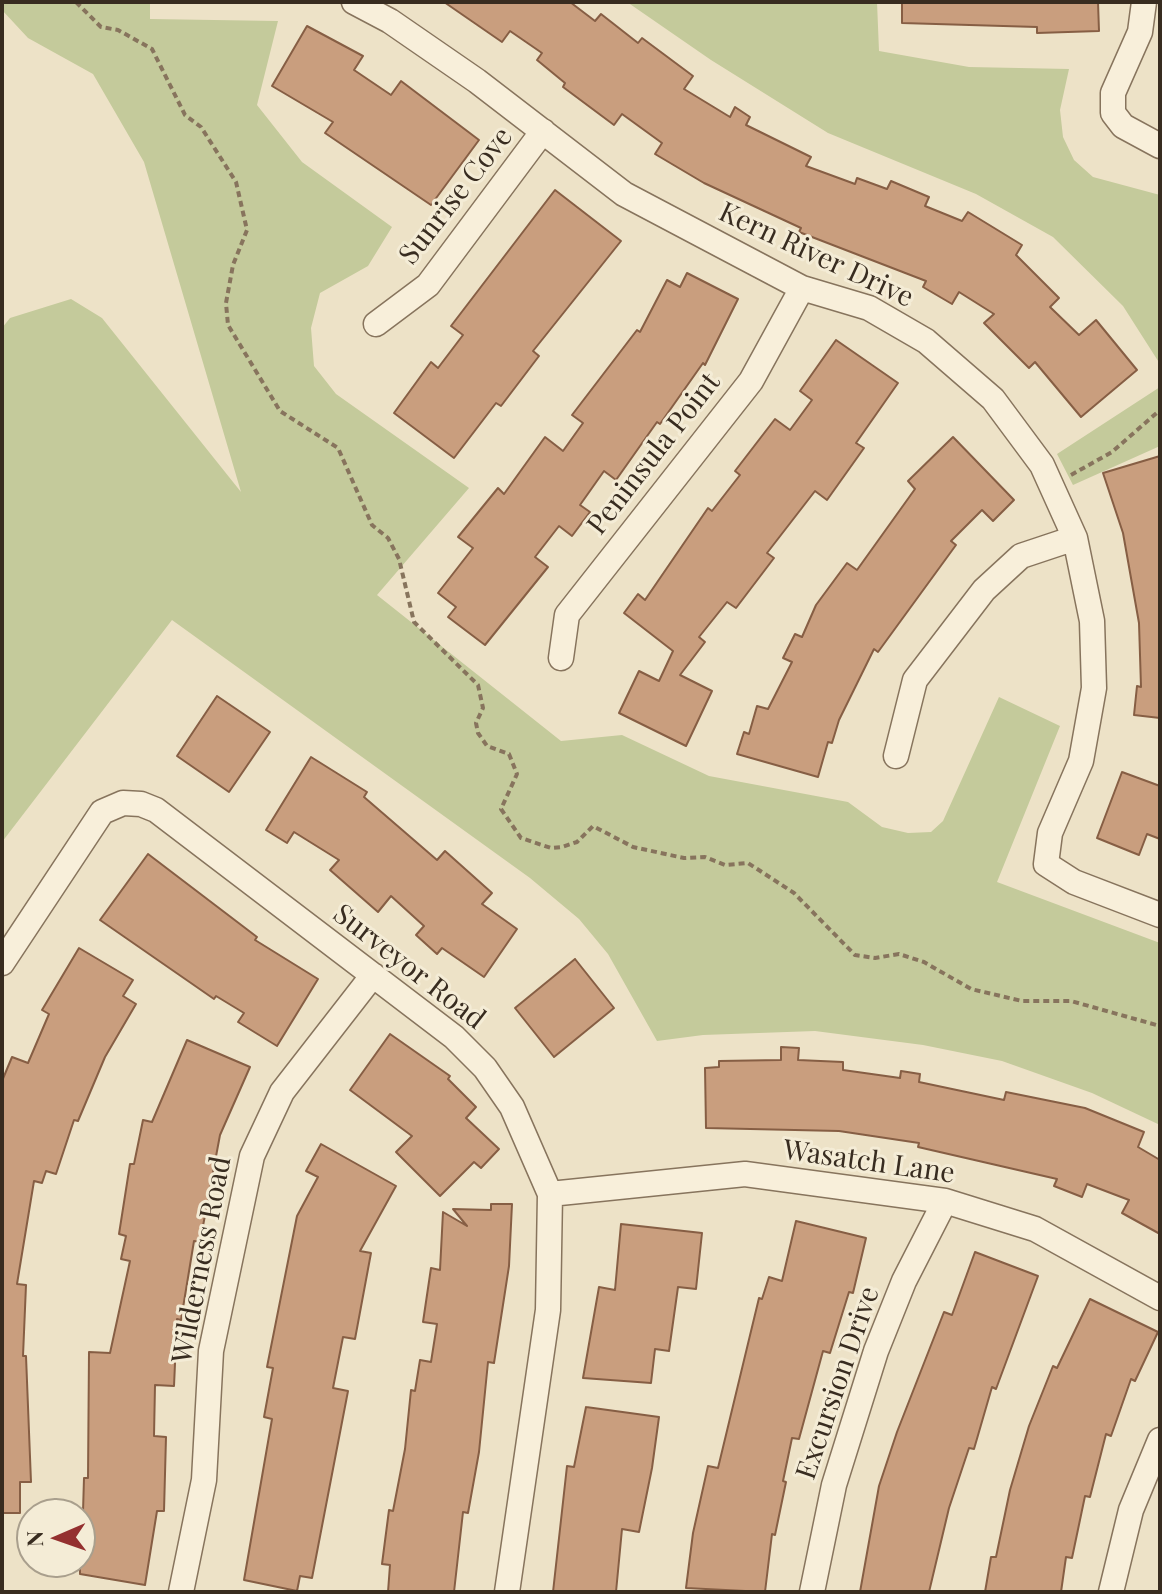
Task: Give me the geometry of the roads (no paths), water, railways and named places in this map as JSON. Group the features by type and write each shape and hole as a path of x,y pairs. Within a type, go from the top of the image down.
{"street":[{"name":"Kern River Drive","path":"354,2 390,21 543,131 624,194 802,288 869,308 926,341 993,399 1042,465 1052,486 1075,538 1092,621 1094,688 1081,761 1050,833 1046,864 1074,882 1160,915"},
{"path":"1144,2 1140,32 1113,93 1113,113 1123,126 1160,146"},
{"name":"Sunrise Cove","path":"376,324 428,285 543,131"},
{"name":"Peninsula Point","path":"561,658 567,615 751,381 802,288"},
{"path":"896,756 915,680 984,590 1021,556 1075,538"},
{"name":"Surveyor Road","path":"2,963 102,812 123,803 141,804 156,810 454,1037 485,1068 512,1107 550,1194 548,1310 507,1592"},
{"name":"Wilderness Road","path":"181,1592 204,1480 211,1351 252,1156 282,1092 373,975"},
{"name":"Wasatch Lane","path":"550,1194 745,1174 945,1201 1035,1229 1160,1298"},
{"name":"Excursion Drive","path":"812,1592 834,1485 876,1351 904,1281 945,1201"},
{"path":"1111,1592 1131,1510 1160,1440"}]}
